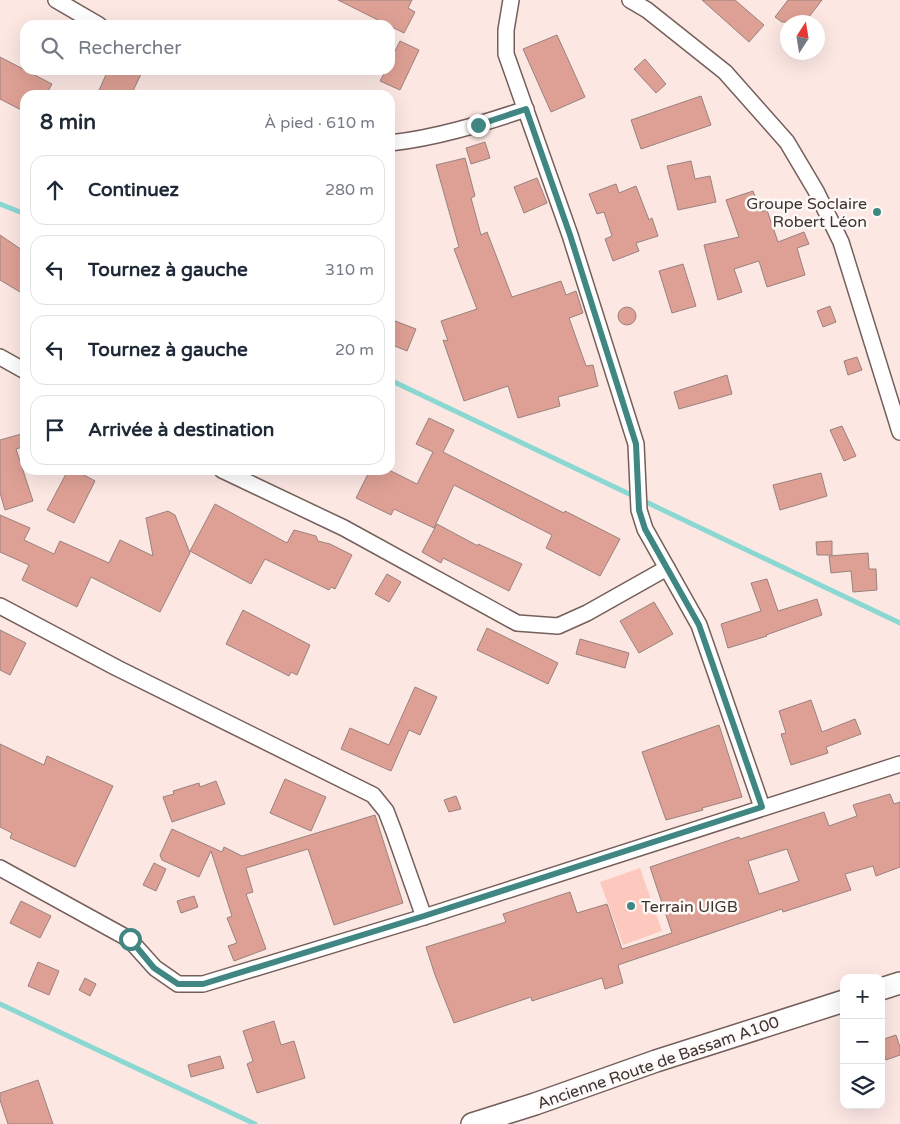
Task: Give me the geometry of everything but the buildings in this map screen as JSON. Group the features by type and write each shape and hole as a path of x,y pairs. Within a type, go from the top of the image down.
{"main road":[{"path":"885,988 900,983"},
{"name":"Ancienne Route de Bassam A100","path":"472,1124 656,1061 840,1002"}],"street":[{"path":"56,0 90,20"},
{"path":"511,0 506,30 506,54 570,235 636,444 639,510 645,529 699,625 762,807"},
{"path":"630,0 647,10 725,72 787,142 816,191 841,242 900,432"},
{"path":"395,143 478,125 526,109"},
{"path":"0,357 20,367"},
{"path":"233,475 344,528 517,622 558,626 587,613 667,568"},
{"path":"0,606 117,668 373,794 386,812 424,916"},
{"path":"0,868 130,939 154,968 178,984 203,984 424,916 900,764"}],"shaded area":[{"name":"Terrain UIGB","path":"640,868 662,931 623,945 600,882"}],"waterway":[{"path":"0,204 20,212"},
{"path":"395,382 900,623"},
{"path":"0,1004 255,1124"}],"place":[{"name":"Groupe Soclaire Robert Léon","path":"877,212"},
{"name":"Terrain UIGB","path":"631,906"}],"route":[{"path":"130,939 154,968 178,984 203,984 424,916 762,807 699,625 645,529 639,510 636,444 570,235 526,109 478,125"}]}
